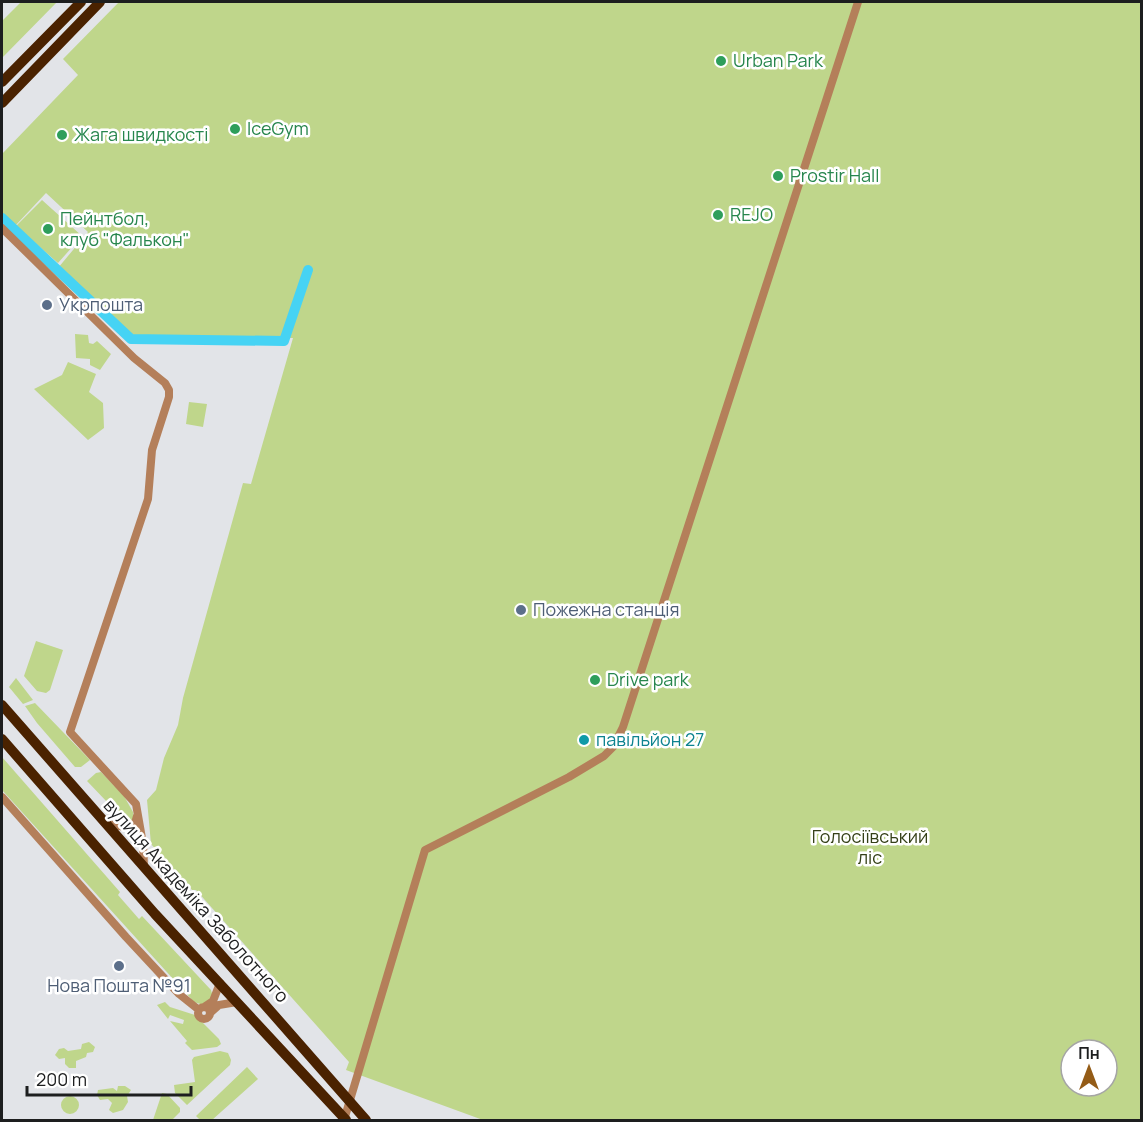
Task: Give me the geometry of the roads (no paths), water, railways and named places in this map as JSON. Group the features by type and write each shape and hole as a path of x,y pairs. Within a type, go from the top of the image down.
{"highway":[{"path":"2,82 81,2"},
{"path":"2,103 100,2"},
{"name":"вулиця Академіка Заболотного","path":"2,705 366,1120"},
{"name":"вулиця Академіка Заболотного","path":"2,739 86,837 345,1120"}],"street":[{"path":"345,1120 425,850 586,767 604,756 613,747 620,733 858,2"},
{"path":"2,228 134,358 165,383 169,390 152,450 148,499 70,732 133,800 138,812 144,867"},
{"path":"2,797 118,929 179,994 204,1010"},
{"path":"105,824 125,827 132,825 135,823 138,812"},
{"path":"204,1010 213,1001 220,983"},
{"path":"204,1010 237,1002"}],"waterway":[{"path":"2,218 131,339 284,341 308,270"}],"place":[{"name":"Urban Park","path":"721,61"},
{"name":"IceGym","path":"235,129"},
{"name":"Жага швидкості","path":"62,135"},
{"name":"Prostir Hall","path":"778,176"},
{"name":"REJO","path":"718,215"},
{"name":"Пейнтбол, клуб \"Фалькон\"","path":"48,229"},
{"name":"Укрпошта","path":"47,305"},
{"name":"Пожежна станція","path":"521,610"},
{"name":"Drive park","path":"595,680"},
{"name":"павільйон 27","path":"584,740"},
{"name":"Нова Пошта №91","path":"119,966"}],"park label":[{"name":"Голосіївський ліс","path":"870,847"}]}
